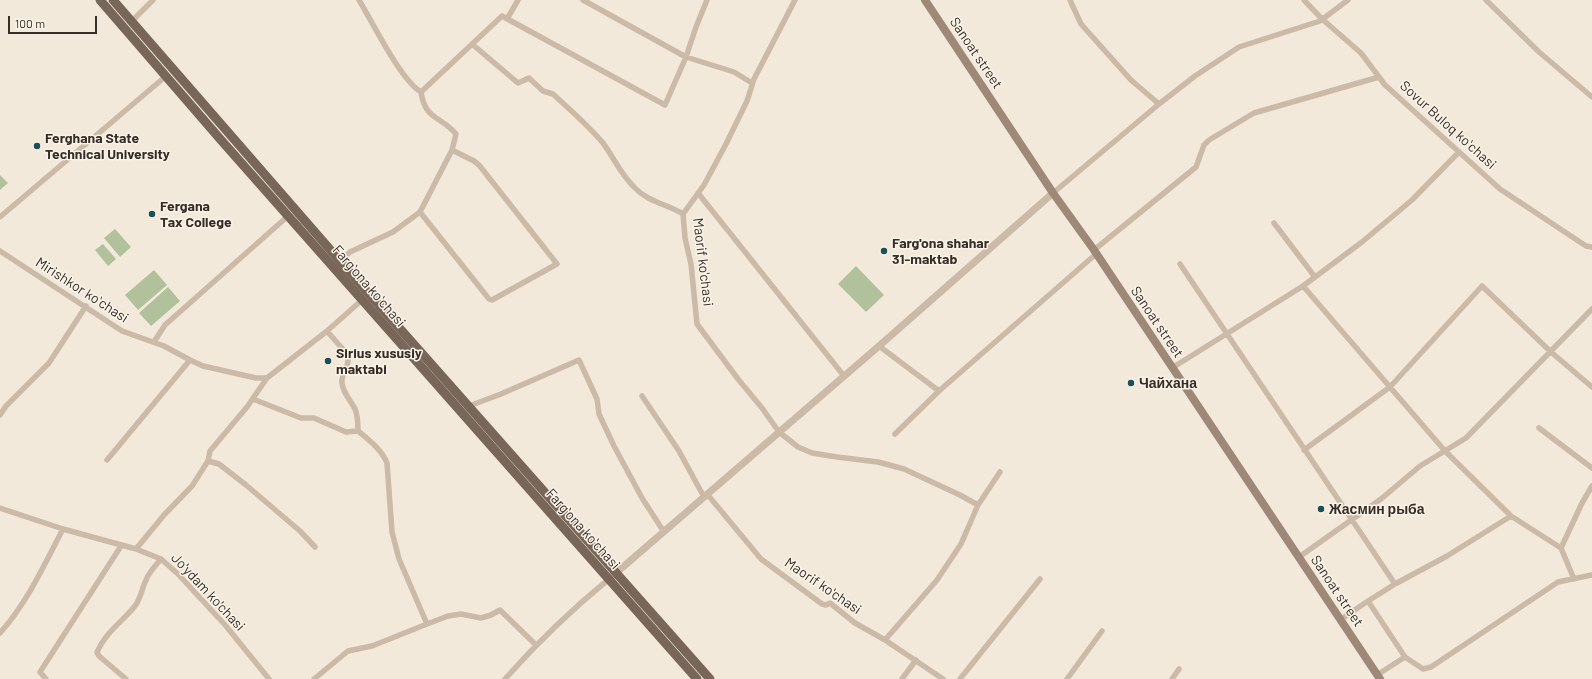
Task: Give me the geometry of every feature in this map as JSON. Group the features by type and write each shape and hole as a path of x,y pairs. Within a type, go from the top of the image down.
{"main road":[{"name":"Fargʻona koʻchasi","path":"100,0 166,76 195,101 336,264 468,406 697,679"},
{"name":"Fargʻona koʻchasi","path":"113,0 132,21 288,216 336,264 362,300 612,576 710,679"},
{"name":"Sanoat street","path":"925,0 1378,677"}],"street":[{"path":"132,21 153,0"},
{"path":"336,264 350,252 360,246 393,232 420,212 452,150 456,134 452,128 428,112 422,102 420,92 413,87 397,64 359,0"},
{"path":"507,19 518,0"},
{"path":"583,0 686,57 734,72 752,83"},
{"path":"420,92 502,16 665,105 686,57 707,0"},
{"name":"Maorif ko'chasi","path":"795,0 752,83 747,101 726,144 704,185 683,214 685,238 691,264 698,324 779,432 798,447 812,452 878,462 904,469 978,505"},
{"path":"1070,0 1081,24 1131,80 1159,104"},
{"name":"Sovur Buloq koʻchasi","path":"1304,0 1322,19 1361,54 1385,85 1500,188 1586,246 1592,247"},
{"path":"505,679 536,645 578,604 664,532 1054,193 1159,104 1195,76 1239,48 1320,21 1348,0"},
{"path":"1486,0 1539,52 1592,97"},
{"path":"472,44 518,83 529,78 543,91 553,94 603,143 634,188 651,200 683,214"},
{"path":"0,217 166,76"},
{"path":"895,434 939,391 1095,252 1196,167 1204,146 1209,140 1254,113 1379,77"},
{"path":"420,212 489,299 492,300 557,264 479,165 452,150"},
{"path":"1172,368 1302,286 1362,242 1412,200 1459,152"},
{"path":"698,193 844,376"},
{"path":"154,342 165,325 288,216"},
{"path":"1274,223 1315,277"},
{"name":"Mirishkor koʻchasi","path":"0,251 122,331 164,346 203,366 256,378 266,378"},
{"path":"1180,264 1228,333 1304,450 1353,519 1395,584"},
{"path":"1302,286 1445,451 1511,516 1561,548 1574,579"},
{"path":"1304,450 1390,387 1482,286 1550,352 1592,387"},
{"path":"136,549 164,515 192,486 208,461 210,451 253,399 266,378 327,330 362,300"},
{"path":"0,415 6,406 49,363 86,306"},
{"path":"1298,557 1381,499 1420,466 1466,438 1592,309"},
{"path":"327,330 347,354 348,358 346,370 341,380 357,416 358,431"},
{"path":"879,346 939,391"},
{"path":"108,460 190,360"},
{"path":"468,406 507,392 580,360 597,399 600,414 614,446 642,498 664,532"},
{"name":"Maorif ko'chasi","path":"642,396 676,446 706,495 761,559 822,604 826,605 830,603 855,623 885,640 943,679"},
{"path":"253,399 301,418 314,418 346,432 358,431 372,442 385,458 387,463 392,532 399,559 427,624"},
{"path":"1539,428 1592,468"},
{"path":"208,461 219,464 246,485 300,531 315,548"},
{"path":"885,640 938,580 962,544 978,505 1000,472"},
{"path":"1561,548 1582,503 1592,486"},
{"name":"Jo'ydam ko'chasi","path":"0,508 63,529 136,549 160,559 178,574 226,626 269,679"},
{"path":"1340,620 1395,584 1447,556 1511,516"},
{"path":"0,633 10,622 24,601 63,529"},
{"path":"46,679 40,672 121,546"},
{"path":"126,679 97,652 118,623 136,605 146,578 160,559"},
{"path":"1368,601 1406,657 1423,669 1431,667 1558,582 1592,576"},
{"path":"960,679 1040,579"},
{"path":"314,679 348,651 372,646 448,616 462,614 481,618 500,610 536,645"},
{"path":"1067,679 1102,631"},
{"path":"1378,677 1406,657"},
{"path":"902,679 916,660"},
{"path":"1172,679 1179,669"}],"green space":[{"path":"0,175 8,183 0,190"},
{"path":"115,229 131,247 120,257 104,238"},
{"path":"103,244 116,259 108,266 95,250"},
{"path":"856,266 884,295 866,312 838,284"},
{"path":"154,270 167,285 138,310 125,295"},
{"path":"168,287 180,301 151,326 139,313"}],"place":[{"name":"Ferghana State Technical University","path":"37,146"},
{"name":"Fergana Tax College","path":"152,214"},
{"name":"Farg'ona shahar 31-maktab","path":"884,251"},
{"name":"Sirius xususiy maktabi","path":"328,361"},
{"name":"Чайхана","path":"1131,383"},
{"name":"Жасмин рыба","path":"1321,509"}]}
